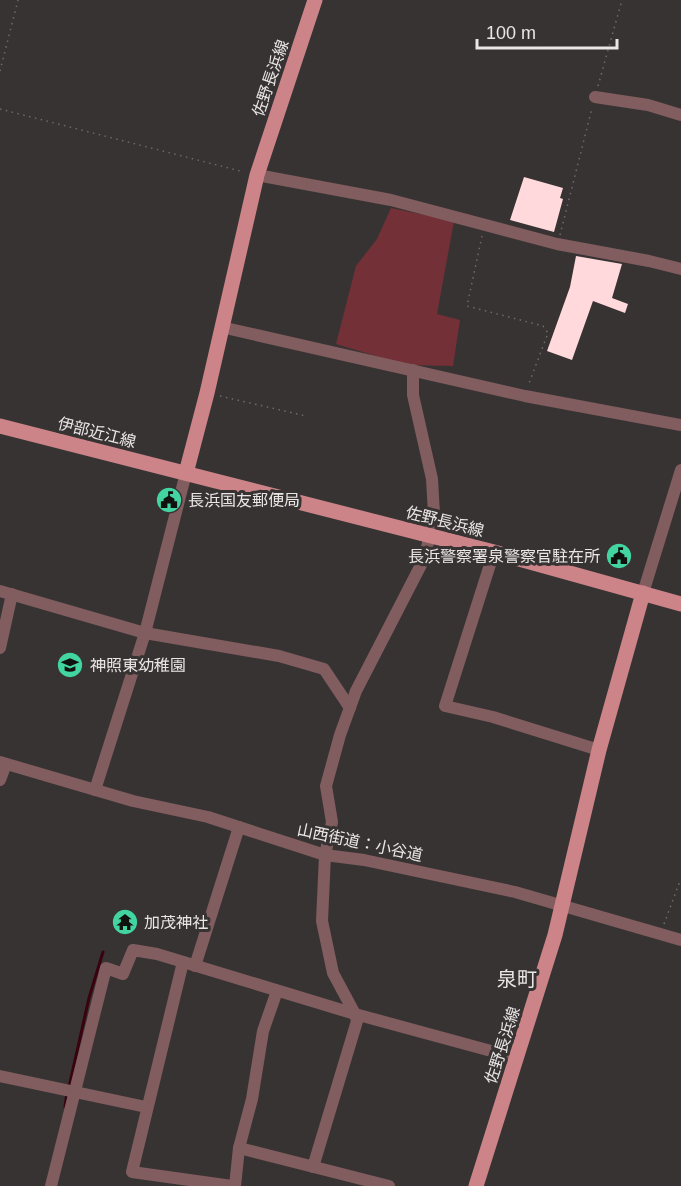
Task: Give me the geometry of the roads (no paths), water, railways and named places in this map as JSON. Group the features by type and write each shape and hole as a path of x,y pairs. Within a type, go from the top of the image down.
{"main road":[{"name":"佐野長浜線","path":"315,0 257,175 207,393 186,473 494,552 643,593 599,750 555,935 476,1186"},
{"name":"伊部近江線","path":"0,426 186,473"},
{"path":"643,593 681,604"}],"street":[{"path":"595,97 648,105 681,114"},
{"path":"257,175 391,200 557,244 649,261 681,270"},
{"path":"221,327 525,396 681,425"},
{"path":"313,1167 357,1021 333,973 322,921 325,855 332,822 326,786 356,691 423,561 434,514 432,479 413,395 412,370"},
{"path":"643,593 681,470"},
{"path":"95,790 145,633 186,473"},
{"path":"494,552 445,706 493,717 599,750"},
{"path":"0,648 6,592 145,633 279,656 324,669 350,708"},
{"path":"0,780 3,763"},
{"name":"山西街道：小谷道","path":"3,763 133,801 208,817 325,855 515,892 681,940"},
{"path":"238,827 189,964 146,1107 132,1172 234,1186 239,1148 252,1099 263,1031 278,991"},
{"path":"51,1186 106,968 123,974 133,950 158,954 355,1014 517,1058"},
{"path":"0,1076 146,1107"},
{"path":"239,1148 389,1186"}],"waterway":[{"path":"69,1087 89,998 103,952"},
{"path":"65,1107 67,1093"}],"place":[{"name":"長浜国友郵便局","path":"169,500"},
{"name":"長浜警察署泉警察官駐在所","path":"619,556"},
{"name":"神照東幼稚園","path":"70,665"},
{"name":"加茂神社","path":"125,922"}],"district":[{"name":"泉町","path":"517,979"}]}
